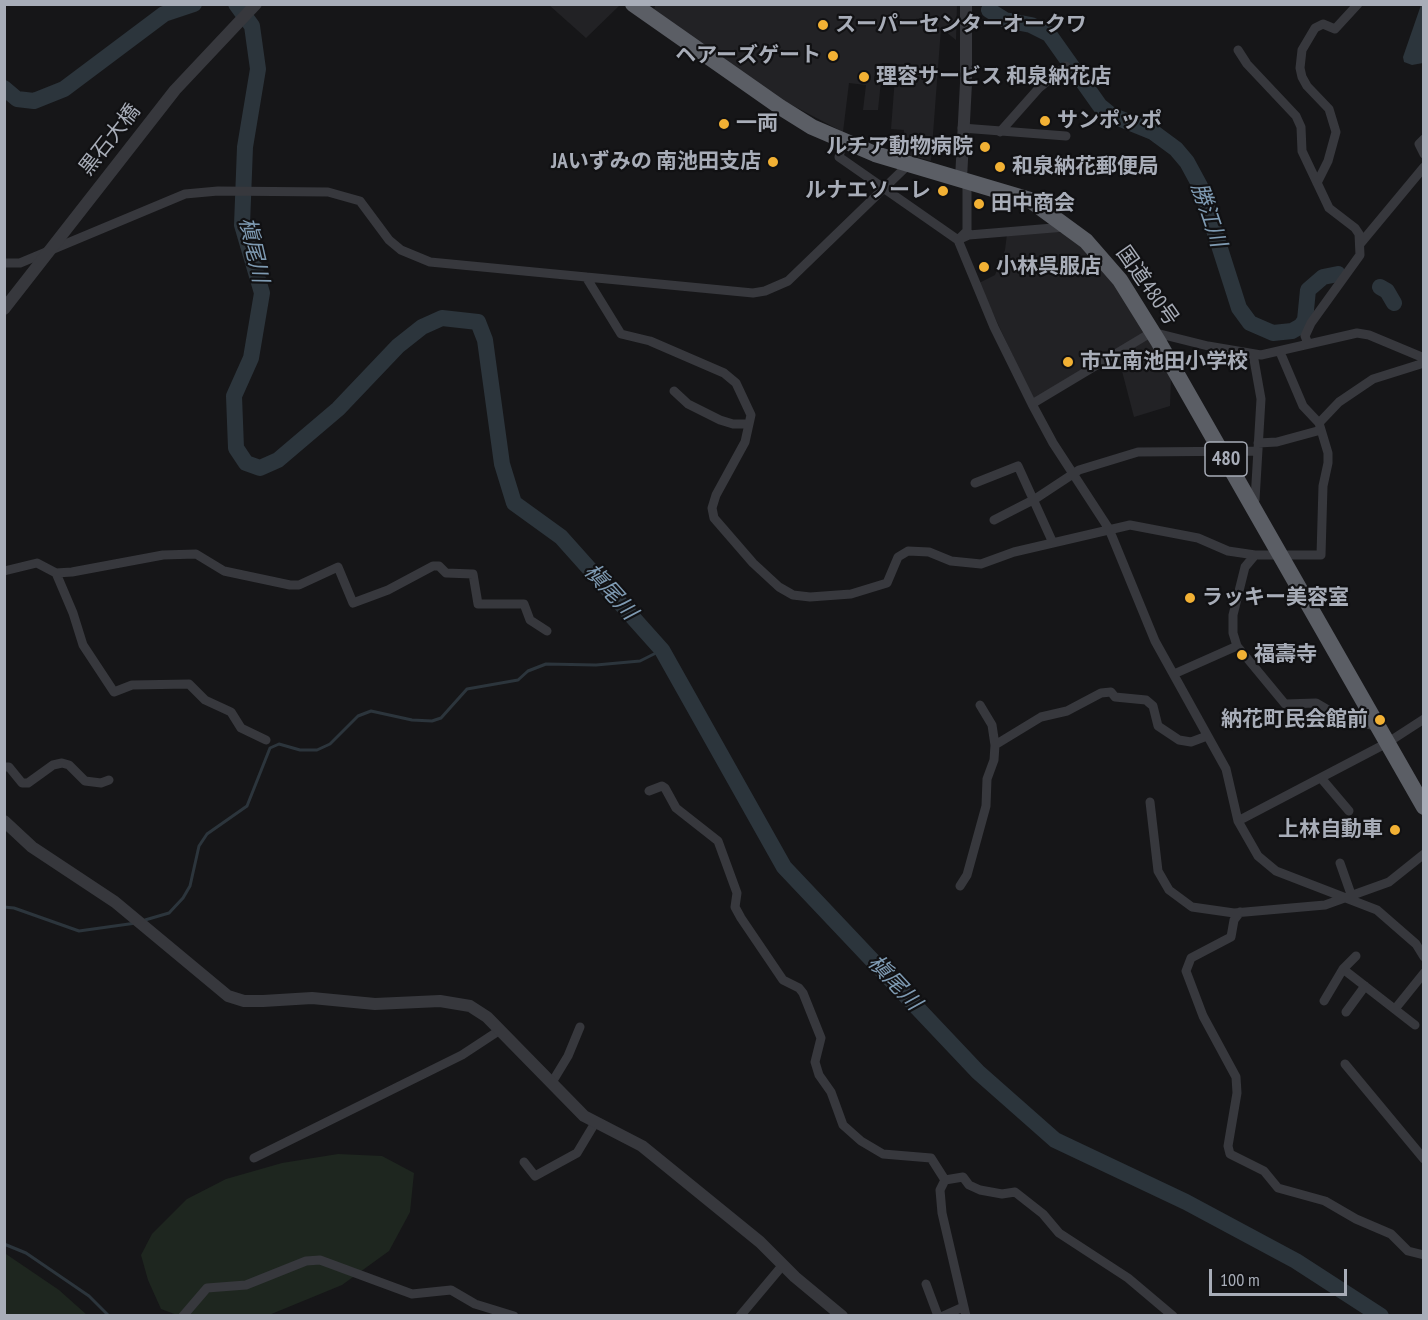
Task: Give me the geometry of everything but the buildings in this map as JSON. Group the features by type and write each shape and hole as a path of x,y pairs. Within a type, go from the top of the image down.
{"highway":[{"name":"国道480号","path":"633,4 780,107 843,141 908,165 1030,200 1069,227 1106,262 1152,332 1221,450 1424,807"}],"street":[{"name":"黒石大橋","path":"4,309 161,108 256,4"},
{"path":"958,240 967,231 967,186 961,179 966,83 966,4"},
{"path":"1317,183 1328,161 1336,132 1329,109 1307,86 1302,77 1300,68 1302,50 1315,28 1323,24 1335,29 1358,4"},
{"path":"1238,50 1247,64 1296,116 1300,127 1300,144 1329,208 1355,228 1360,244 1360,255 1311,323 1305,336 1308,344"},
{"path":"999,132 1040,88 1066,66"},
{"path":"962,128 1066,136"},
{"path":"1424,139 1419,144 1424,153"},
{"path":"843,141 839,157 958,240 994,327 1032,404 1072,475 1109,530 1140,608 1226,769 1238,821 1266,866 1385,914 1416,944 1424,957"},
{"path":"4,263 20,263 185,194 218,191 328,192 360,201 388,240 401,250 430,262 738,292 765,291 788,281 908,165"},
{"path":"1360,244 1424,167"},
{"path":"958,240 980,234 1069,227"},
{"path":"586,277 621,334 661,346 724,373 736,383 748,407 749,424 745,442 716,495 712,508 714,518 753,563 779,587 793,595 826,597 851,594 886,583 898,557 908,551 929,552 951,561 972,565 1130,525 1198,538 1228,551 1255,555 1321,555 1323,486 1328,464 1320,426 1303,406 1280,352"},
{"path":"1032,404 1152,332 1253,354 1280,352 1357,333 1369,335 1424,358"},
{"path":"1251,503 1255,501 1261,399 1253,354"},
{"path":"994,520 1035,499 1072,475 1138,452 1221,450 1258,447 1277,442 1320,426 1339,402 1373,379 1424,363"},
{"path":"674,391 688,404 720,420 733,424 749,424"},
{"path":"975,483 1018,466 1035,499 1053,543"},
{"path":"4,571 37,563 56,573 115,566 164,555 196,555 224,571 299,585 338,567 353,603 388,590 433,566 439,566 446,573 473,574 478,604 524,604 530,620 547,631"},
{"path":"1255,555 1245,567 1233,615 1233,633 1237,646 1285,704 1316,703 1340,717 1378,727"},
{"path":"56,573 74,614 83,645 114,692 132,685 189,684 205,700 231,712 241,728 266,740"},
{"path":"1174,674 1237,646"},
{"path":"995,745 1041,717 1067,711 1101,693 1111,692 1115,697 1146,700 1153,706 1158,726 1179,740 1191,742 1207,736"},
{"path":"960,886 967,874 986,806 987,780 994,760 995,745 992,725 980,705"},
{"path":"1238,821 1387,743 1424,719"},
{"path":"4,767 9,767 22,783 28,783 52,765 62,763 69,765 85,781 101,783 109,780"},
{"path":"1321,777 1349,811"},
{"path":"649,790 662,786 665,788 676,808 718,841 737,893 735,907 741,918 783,980 803,993 821,1038 815,1062 819,1075 831,1092 843,1125 861,1141 883,1154 931,1158 945,1180"},
{"path":"1150,802 1158,871 1169,890 1192,907 1240,912 1325,905 1350,898 1396,878 1424,854"},
{"path":"4,821 26,842 115,902 228,996 263,1001 312,998 375,1004 456,1003 470,1006 487,1017 584,1116 642,1146 760,1242 783,1266 842,1316"},
{"path":"1340,863 1350,898"},
{"path":"1240,912 1234,920 1231,937 1191,958 1186,971 1203,1016 1238,1085 1228,1146 1230,1154 1264,1171 1278,1188 1324,1201 1356,1219 1391,1234 1408,1251 1424,1255"},
{"path":"1324,1001 1343,969 1356,956"},
{"path":"1343,969 1415,1025"},
{"path":"1395,1009 1424,973"},
{"path":"1346,1012 1365,986"},
{"path":"551,1084 568,1056 580,1027"},
{"path":"255,1158 462,1055 500,1030"},
{"path":"1345,1064 1424,1159"},
{"path":"524,1162 535,1176 577,1153 595,1123"},
{"path":"945,1180 963,1177 969,1185 980,1190 1002,1194 1015,1192 1043,1214 1059,1233 1128,1278 1173,1316"},
{"path":"943,1316 964,1311 942,1213 940,1190 945,1180"},
{"path":"183,1316 207,1288 246,1285 306,1261 320,1260 412,1294 451,1290 484,1308 514,1316"},
{"path":"740,1316 783,1266"},
{"path":"926,1284 938,1316"}],"shaded area":[{"path":"549,4 620,5 586,38"},
{"path":"656,4 957,5 956,40 941,28 931,161 904,154 904,130 891,129 896,64 882,63 874,77 874,81 881,81 878,110 863,110 866,85 849,83 843,132 788,103 654,9"},
{"path":"1421,5 1424,5 1423,63 1412,65 1404,62 1403,57"},
{"path":"1038,230 1068,233 1112,278 1171,378 1170,406 1134,417 1117,352 1034,402 979,283 995,275 1005,250 1007,234"},
{"path":"338,1154 382,1156 414,1173 410,1212 389,1251 342,1285 269,1315 177,1315 161,1309 148,1280 141,1255 152,1234 187,1199 226,1179 282,1163"},
{"path":"6,1254 59,1290 87,1315 5,1315"}],"waterway":[{"name":"槇尾川","path":"4,88 17,99 34,101 64,89 164,14 194,4"},
{"name":"槇尾川","path":"236,4 252,26 258,69 245,147 242,225 262,293 251,358 234,396 236,448 246,463 260,468 278,460 338,409 398,346 422,327 442,318 478,322 485,340 502,464 514,503 561,537 662,650 784,867 978,1072 1055,1140 1186,1202 1296,1261 1381,1316"},
{"name":"勝江川","path":"989,10 1005,20 1031,25 1049,34 1100,106 1111,115 1153,132 1176,149 1187,162 1200,186 1239,308 1250,323 1273,333 1292,331 1301,326 1305,320 1308,290 1323,277 1338,274"},
{"name":"勝江川","path":"1380,287 1387,291 1394,303"},
{"path":"145,920 169,913 183,898 190,886 199,846 207,834 247,806 270,748 279,744 300,750 317,750 330,744 358,716 371,711 412,720 432,721 441,718 467,689 518,680 528,671 546,664 596,665 640,661 662,650"},
{"path":"4,907 14,908 79,931 136,923"},
{"path":"4,1244 26,1253 89,1296 109,1316"}],"place":[{"name":"スーパーセンターオークワ","path":"823,25"},
{"name":"ヘアーズゲート","path":"833,56"},
{"name":"理容サービス 和泉納花店","path":"864,77"},
{"name":"サンポッポ","path":"1045,121"},
{"name":"一両","path":"724,124"},
{"name":"ルチア動物病院","path":"985,147"},
{"name":"JAいずみの 南池田支店","path":"773,162"},
{"name":"和泉納花郵便局","path":"1000,167"},
{"name":"ルナエソーレ","path":"943,191"},
{"name":"田中商会","path":"979,204"},
{"name":"小林呉服店","path":"984,267"},
{"name":"市立南池田小学校","path":"1068,362"},
{"name":"ラッキー美容室","path":"1190,598"},
{"name":"福壽寺","path":"1242,655"},
{"name":"納花町民会館前","path":"1380,720"},
{"name":"上林自動車","path":"1395,830"}]}
